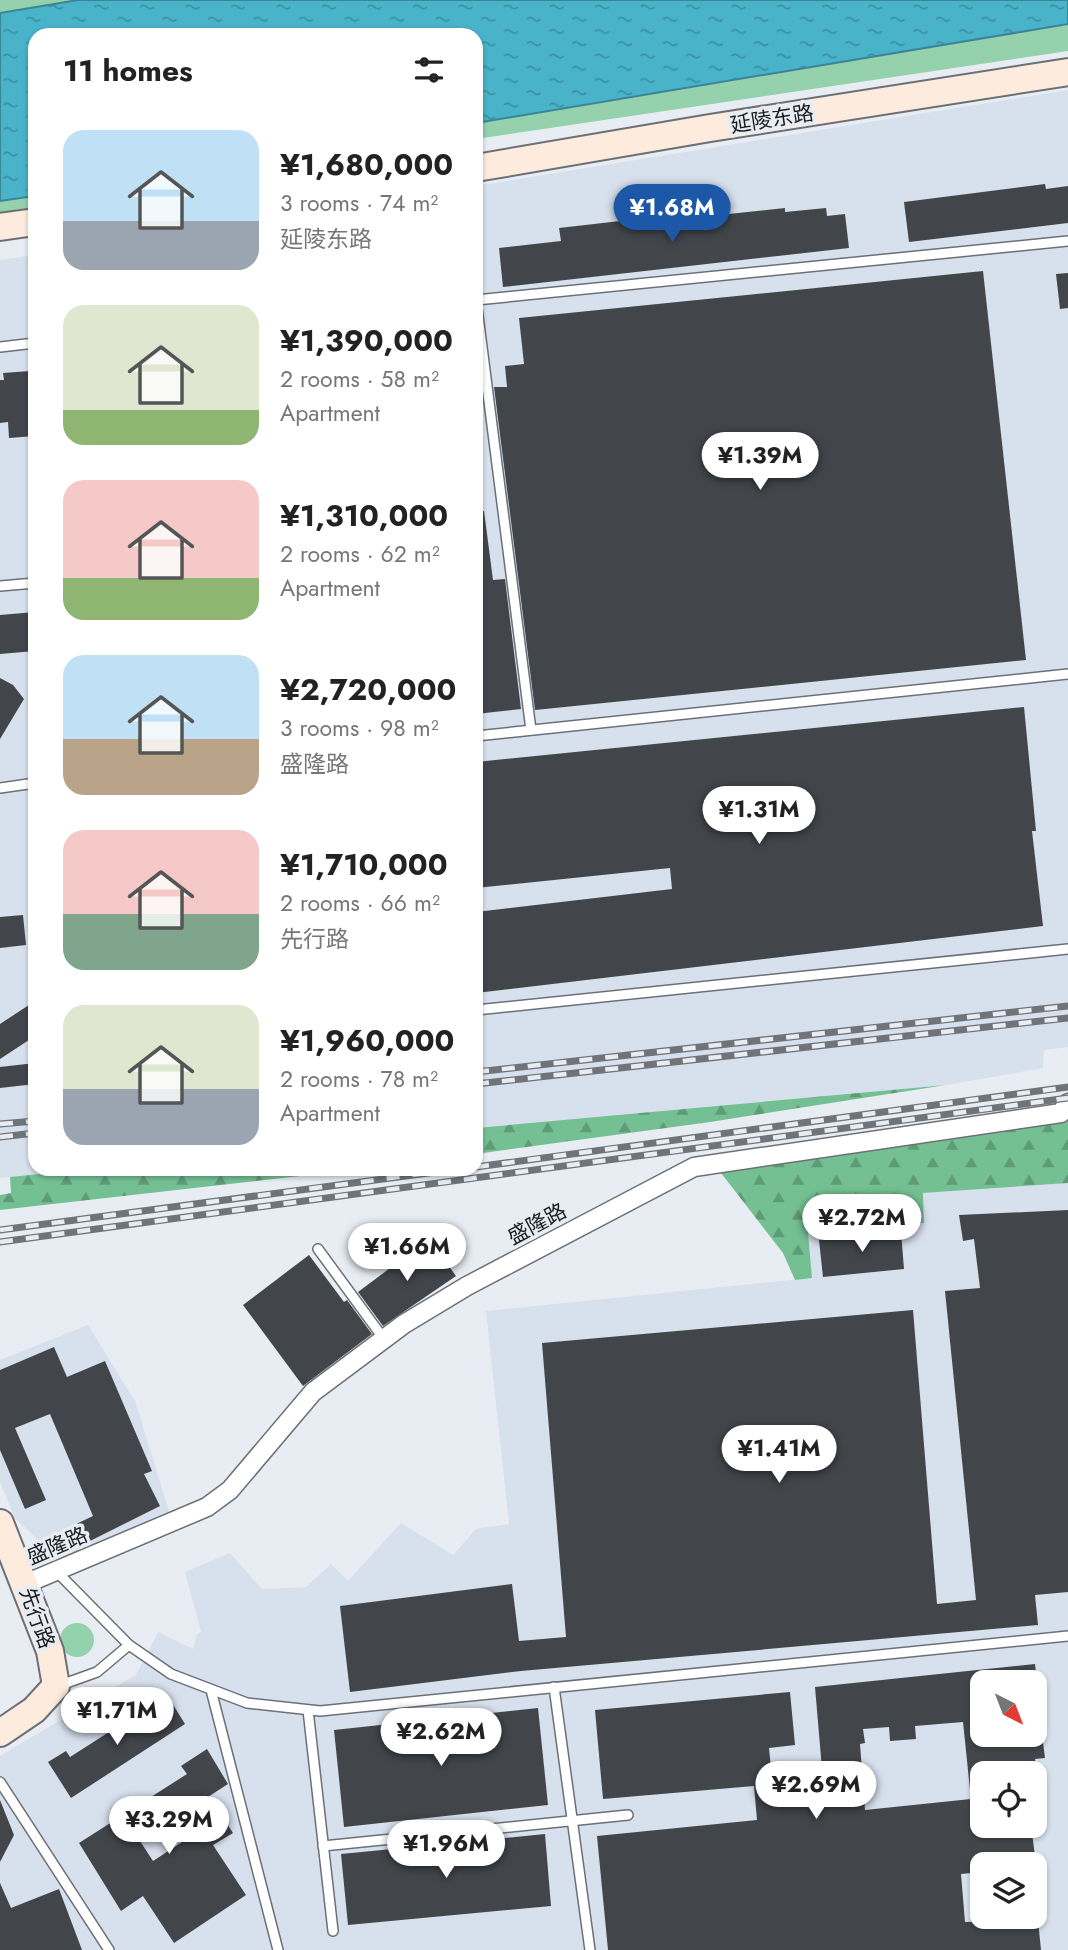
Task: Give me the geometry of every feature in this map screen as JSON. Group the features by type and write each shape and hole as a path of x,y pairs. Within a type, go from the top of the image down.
{"main road":[{"name":"延陵东路","path":"483,151 1068,56"},
{"name":"延陵东路","path":"483,167 1068,72"},
{"path":"0,227 28,223"},
{"path":"0,244 28,240"},
{"name":"先行路","path":"0,1523 50,1651 56,1686"},
{"path":"0,1733 34,1710 56,1686"}],"street":[{"name":"盛隆路","path":"25,1584 207,1507 230,1490 313,1392 404,1324 467,1286 694,1167 1061,1113 1068,1103"}],"lane":[{"path":"483,299 1068,241"},
{"path":"0,347 28,344"},
{"path":"483,355 531,730"},
{"path":"0,586 28,584"},
{"path":"483,735 1068,674"},
{"path":"0,788 28,784"},
{"path":"483,1009 1068,948"},
{"path":"318,1249 384,1339"},
{"path":"56,1571 129,1645 171,1674 247,1703 320,1711 1068,1636"},
{"path":"56,1686 97,1672 129,1645"},
{"path":"554,1687 570,1820 590,1950"},
{"path":"211,1690 278,1950"},
{"path":"308,1710 333,1931"},
{"path":"0,1782 108,1950"},
{"path":"323,1846 628,1815"}],"shaded area":[{"path":"1068,90 1068,1047 1044,1050 1043,1068 946,1085 483,1127 483,185"},
{"path":"28,256 28,1175 0,1178 0,260"},
{"path":"1068,1183 1068,1950 0,1950 0,1756 136,1675 158,1632 193,1649 197,1634 201,1632 185,1572 230,1553 262,1589 306,1587 331,1564 348,1581 401,1523 453,1555 476,1529 509,1524 486,1311 812,1278 808,1232 924,1223 922,1193"},
{"path":"88,1325 135,1401 169,1511 59,1559 15,1518 0,1482 0,1360"}],"green space":[{"path":"0,0 78,0 0,13"},
{"path":"1068,10 1068,51 483,138 483,110"},
{"path":"28,188 28,209 0,213 0,193"},
{"path":"946,1085 710,1122 483,1153 483,1127"},
{"path":"1068,1121 1068,1183 923,1193 924,1223 808,1232 812,1278 795,1280 783,1253 721,1173"},
{"path":"299,1176 0,1210 0,1195 11,1193 10,1177"},
{"path":"77,1623 89,1628 94,1640 89,1652 77,1657 65,1652 60,1640 65,1628"}],"water":[{"path":"78,0 1068,0 1068,24 483,122 483,28 28,28 28,197 0,201 0,13"}],"building":[{"path":"1045,184 1046,189 1068,186 1068,223 909,242 904,202"},
{"path":"785,208 785,212 826,208 827,216 845,214 849,248 503,287 499,248 561,241 559,228 690,213 691,218"},
{"path":"983,271 1026,660 535,710 494,387 507,387 505,366 524,364 519,318"},
{"path":"1068,273 1068,308 1060,309 1056,274"},
{"path":"28,371 28,437 9,438 8,422 0,423 0,380 4,380 3,373"},
{"path":"483,511 493,580 505,579 521,709 483,713"},
{"path":"28,613 28,652 0,654 0,615"},
{"path":"0,678 13,685 24,699 0,739"},
{"path":"1024,707 1036,831 1032,831 1043,926 483,992 483,911 672,889 670,868 483,887 483,761"},
{"path":"23,915 26,945 0,948 0,917"},
{"path":"28,1006 28,1041 0,1059 0,1024"},
{"path":"28,1064 28,1085 0,1088 0,1067"},
{"path":"1068,1210 1068,1592 1035,1595 1038,1625 521,1671 350,1692 340,1606 512,1584 519,1641 566,1637 542,1343 913,1310 937,1604 976,1600 945,1291 980,1288 974,1239 963,1241 959,1215"},
{"path":"901,1232 904,1269 823,1277 819,1240"},
{"path":"429,1239 456,1276 383,1326 358,1292"},
{"path":"309,1255 372,1334 303,1386 243,1305"},
{"path":"54,1347 67,1377 105,1361 152,1471 144,1474 160,1506 84,1544 74,1525 93,1516 50,1414 15,1428 46,1500 25,1509 0,1450 0,1370"},
{"path":"1035,1664 1036,1670 978,1670"},
{"path":"970,1671 970,1747 1044,1747 1045,1758 1035,1761 970,1761 970,1789 963,1722 915,1726 916,1739 890,1741 889,1727 863,1729 865,1743 860,1744 865,1810 970,1799 970,1838 1033,1838 1034,1852 970,1852 970,1873 961,1874 965,1922 970,1922 970,1929 1039,1929 1041,1950 608,1950 597,1836 757,1820 754,1786 603,1799 595,1710 790,1692 795,1745 769,1748 772,1778 795,1776 794,1772 822,1769 815,1687"},
{"path":"167,1695 185,1724 71,1798 48,1762 66,1751 70,1757"},
{"path":"538,1708 548,1805 344,1827 334,1730"},
{"path":"207,1749 228,1784 140,1841 153,1861 222,1816 233,1833 213,1845 246,1895 174,1943 143,1896 121,1911 79,1843 187,1774 181,1766"},
{"path":"0,1800 14,1835 0,1862"},
{"path":"545,1834 551,1906 348,1925 341,1854"},
{"path":"0,1883 11,1908 59,1889 82,1950 0,1950"}],"railway":[{"path":"483,1071 1068,1006"},
{"path":"483,1083 1068,1018"},
{"path":"483,1166 1068,1087"},
{"path":"0,1242 1068,1098"},
{"path":"0,1124 28,1122"},
{"path":"0,1137 28,1134"},
{"path":"0,1230 405,1176"}]}
